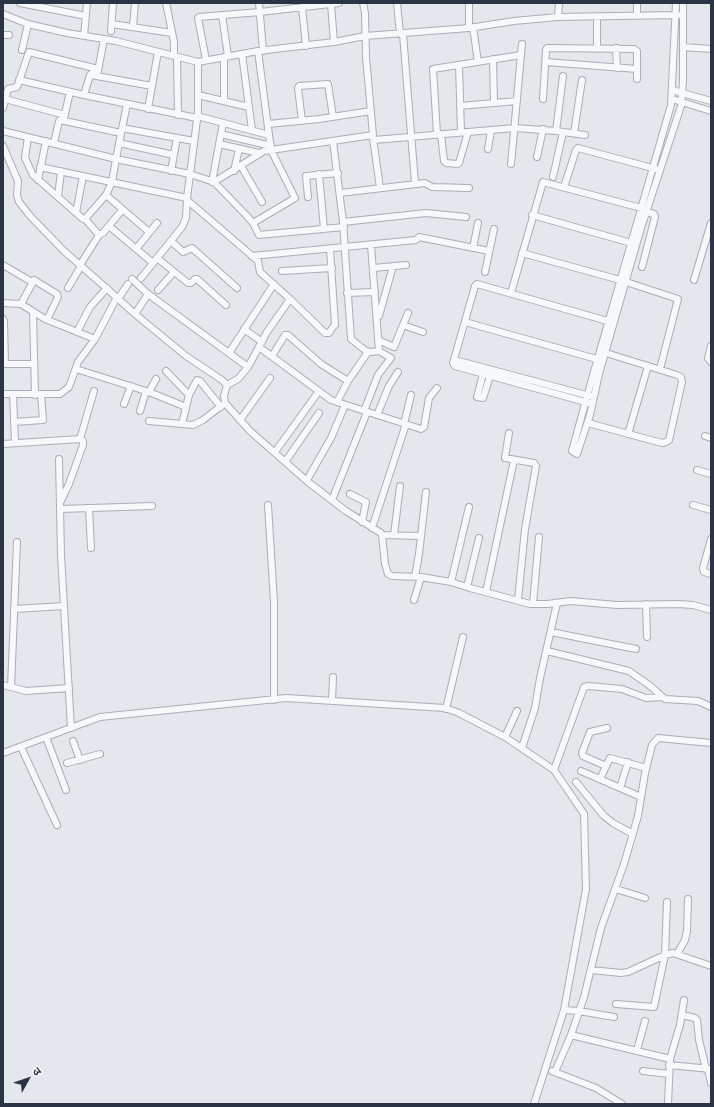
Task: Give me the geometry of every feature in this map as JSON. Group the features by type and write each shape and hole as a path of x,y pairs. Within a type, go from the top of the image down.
{"street":[{"path":"20,3 86,16"},
{"path":"59,11 60,3"},
{"path":"84,36 87,3"},
{"path":"111,31 113,3"},
{"path":"133,27 135,3"},
{"path":"166,3 175,56 178,114"},
{"path":"253,223 295,198 271,148 260,51 259,3"},
{"path":"206,60 198,18 200,16 260,12 339,3"},
{"path":"363,3 373,138 380,188"},
{"path":"397,3 402,34 415,183"},
{"path":"469,3 471,28 478,62"},
{"path":"558,17 559,3"},
{"path":"637,3 637,15"},
{"path":"645,209 653,168 672,99 676,3"},
{"path":"611,322 606,353 601,360 588,395 572,451 573,453 578,453 588,423 601,360 611,322 623,281 645,209 660,170 682,102 683,3"},
{"path":"331,4 334,42"},
{"path":"302,8 306,46"},
{"path":"3,14 28,24 116,41 198,62 260,51 334,42 365,36 471,28 558,17 683,15"},
{"path":"222,15 226,57 224,101"},
{"path":"597,16 598,48"},
{"path":"22,50 28,24"},
{"path":"112,24 172,33"},
{"path":"90,75 92,73 97,73 104,39"},
{"path":"511,164 522,44"},
{"path":"682,47 711,49"},
{"path":"543,99 546,50 548,48 636,49 637,79"},
{"path":"616,48 617,68"},
{"path":"3,108 8,89 16,88 29,52 98,69"},
{"path":"148,109 158,52"},
{"path":"242,54 252,130"},
{"path":"468,132 459,163 444,162 439,134 432,71 434,68 521,55"},
{"path":"493,60 494,103"},
{"path":"141,278 184,223 197,117 198,62"},
{"path":"546,62 637,69"},
{"path":"459,65 461,132"},
{"path":"90,75 152,86"},
{"path":"84,95 90,75"},
{"path":"553,177 559,131 563,76"},
{"path":"19,80 148,109 197,117 269,135"},
{"path":"574,134 582,80"},
{"path":"302,121 298,88 300,86 328,84 333,117"},
{"path":"672,90 711,102"},
{"path":"54,143 58,121 64,117 70,92"},
{"path":"198,95 248,107"},
{"path":"5,99 64,117 122,131 194,141"},
{"path":"672,99 711,111"},
{"path":"460,106 517,101"},
{"path":"85,219 106,195 112,182 128,104"},
{"path":"268,124 302,121 371,111"},
{"path":"213,182 223,123"},
{"path":"213,182 234,171 259,153 271,148 333,141 373,138 411,138 439,134 515,128 559,131 585,135"},
{"path":"488,149 491,130"},
{"path":"537,157 543,130"},
{"path":"3,131 116,159 190,174 213,182 253,223 259,235 324,229 426,213 466,217"},
{"path":"221,134 271,148"},
{"path":"28,137 25,158 34,175 76,213 85,219 98,235"},
{"path":"171,170 177,138"},
{"path":"38,180 46,141"},
{"path":"332,500 378,375 391,358 379,351 368,352 351,340 343,225 333,141"},
{"path":"119,143 174,155"},
{"path":"219,144 259,153"},
{"path":"3,146 18,181 17,195 19,202 31,217 64,252 135,314 186,356 217,376 227,386"},
{"path":"564,187 576,150 578,148 660,170"},
{"path":"234,171 239,149"},
{"path":"241,166 262,202"},
{"path":"40,167 187,199 252,256 259,263 260,272 325,333 329,333 335,325 330,249"},
{"path":"58,197 61,171"},
{"path":"308,196 306,176 338,173"},
{"path":"319,174 324,229"},
{"path":"76,213 83,176"},
{"path":"511,294 532,215 543,182 645,209 654,214 655,217 642,267"},
{"path":"340,193 415,183 425,183 432,187 469,188"},
{"path":"106,195 149,232"},
{"path":"68,288 98,235 103,233 122,210"},
{"path":"532,215 634,244"},
{"path":"136,249 157,222"},
{"path":"473,248 478,223"},
{"path":"694,280 708,243 711,223"},
{"path":"109,226 136,249 174,272 189,284 197,279 226,305"},
{"path":"485,272 494,229"},
{"path":"252,256 416,240 419,237 489,251"},
{"path":"171,241 183,252 192,248 237,288"},
{"path":"371,245 379,351"},
{"path":"522,253 623,281 678,299 660,369"},
{"path":"373,268 406,264"},
{"path":"3,265 32,282 34,280 58,295 47,320"},
{"path":"377,321 393,266"},
{"path":"282,270 332,268"},
{"path":"158,290 174,272"},
{"path":"21,304 32,282"},
{"path":"3,394 57,395 69,387 78,362 95,339 118,298 130,282 248,367"},
{"path":"229,353 274,284"},
{"path":"594,397 455,366 453,364 475,286 477,284 611,322"},
{"path":"77,332 90,307 107,288"},
{"path":"347,293 375,292"},
{"path":"135,314 148,294"},
{"path":"149,420 182,424 198,423 223,405 227,386 238,379 248,367 260,345 290,299"},
{"path":"3,303 21,304 47,320 95,339"},
{"path":"14,422 43,420 34,364 33,312"},
{"path":"378,340 394,347 408,313"},
{"path":"3,319 4,364 34,364"},
{"path":"465,322 601,360"},
{"path":"403,325 423,332"},
{"path":"244,330 272,356 331,400 405,424 421,428 424,427 429,398 437,388"},
{"path":"272,356 285,335 288,335 321,364 348,381"},
{"path":"711,346 708,358 711,362"},
{"path":"337,402 348,381 368,352"},
{"path":"588,423 662,443 668,440 682,382 681,377 660,369 606,353"},
{"path":"628,434 648,366"},
{"path":"76,369 148,391 186,407"},
{"path":"166,371 189,395"},
{"path":"377,415 388,386 398,372"},
{"path":"240,420 270,378"},
{"path":"140,411 148,391 156,379"},
{"path":"182,424 189,395 196,381 199,380 250,431 307,480 362,522 382,535 421,536"},
{"path":"530,383 593,404"},
{"path":"124,404 131,386"},
{"path":"80,439 94,391"},
{"path":"275,452 319,391"},
{"path":"13,394 14,443"},
{"path":"372,528 405,424 411,395"},
{"path":"307,480 331,438 345,405"},
{"path":"286,462 319,413"},
{"path":"509,433 505,458 534,463 536,466 525,529 518,600"},
{"path":"3,444 80,439"},
{"path":"60,506 83,445 83,441 80,439"},
{"path":"59,459 64,606 71,728"},
{"path":"486,592 514,460"},
{"path":"696,470 711,474"},
{"path":"394,535 400,486"},
{"path":"414,600 418,577 426,492"},
{"path":"350,494 366,502 362,522"},
{"path":"268,504 274,602 274,700"},
{"path":"693,505 711,510"},
{"path":"60,506 89,508 152,506"},
{"path":"451,582 469,507"},
{"path":"89,508 91,548"},
{"path":"382,535 385,564 388,574 392,576 418,577 451,582 533,604 571,602 693,605 711,610"},
{"path":"533,604 539,537"},
{"path":"467,587 479,538"},
{"path":"11,687 17,542"},
{"path":"710,543 703,568 704,572 711,574"},
{"path":"522,748 533,718 557,603"},
{"path":"646,604 647,638"},
{"path":"14,609 64,606"},
{"path":"551,632 636,649"},
{"path":"446,708 463,637"},
{"path":"547,651 630,671 669,701 698,701 711,707"},
{"path":"332,701 333,677"},
{"path":"3,685 26,691 69,688"},
{"path":"554,770 584,687 589,686 622,689 646,698 662,697"},
{"path":"3,753 100,717 286,698 446,708 459,713 505,737 522,748 554,770 584,814 586,889 564,1010 534,1104"},
{"path":"505,737 517,711"},
{"path":"606,766 583,756 582,754 590,732 607,728"},
{"path":"46,737 66,790"},
{"path":"555,1072 579,1011 601,928 616,889 633,834 652,745 658,738 711,743"},
{"path":"73,741 80,760"},
{"path":"21,747 57,825"},
{"path":"67,763 100,754"},
{"path":"600,779 611,757 646,768"},
{"path":"620,788 628,762"},
{"path":"581,771 641,797"},
{"path":"576,782 604,816 613,823 633,834"},
{"path":"616,889 645,898"},
{"path":"677,954 685,940 687,931 688,900"},
{"path":"616,1004 654,1007 665,955 667,902"},
{"path":"591,970 621,973 628,972 665,955 677,954 711,966"},
{"path":"668,1104 669,1062 680,1025 684,1000"},
{"path":"564,1010 614,1017"},
{"path":"682,1015 696,1019 711,1083"},
{"path":"637,1050 645,1021"},
{"path":"571,1034 637,1050 669,1062 708,1069"},
{"path":"546,1069 596,1088 622,1104"},
{"path":"643,1071 669,1074"}]}
